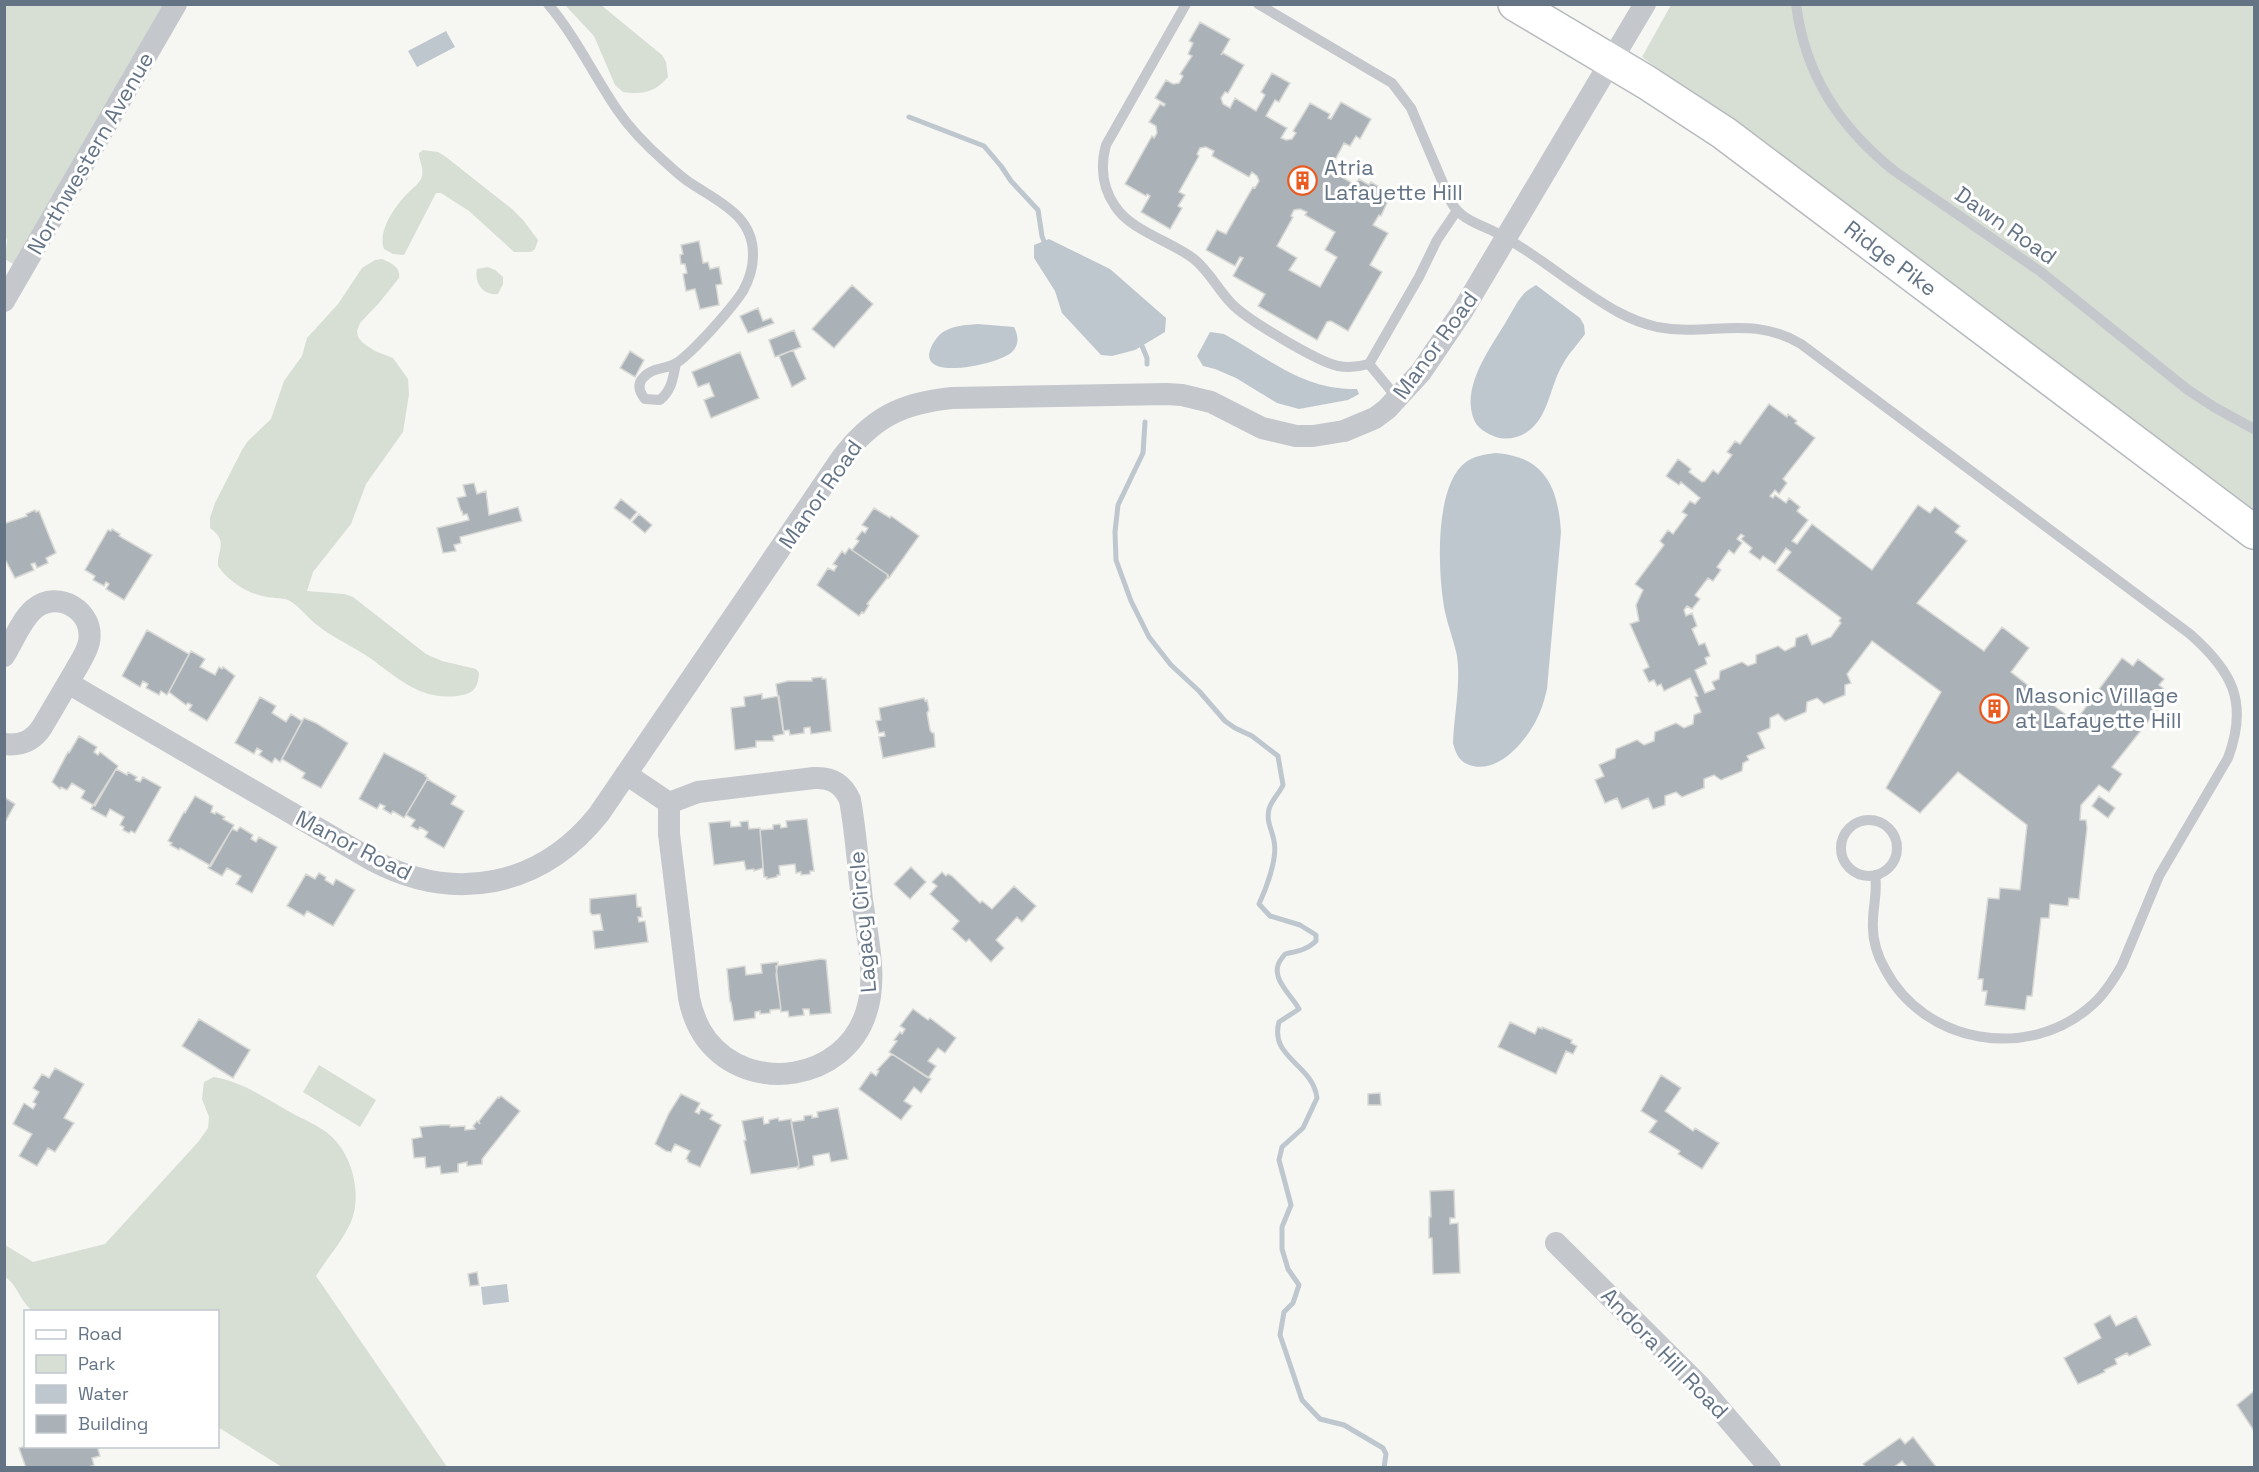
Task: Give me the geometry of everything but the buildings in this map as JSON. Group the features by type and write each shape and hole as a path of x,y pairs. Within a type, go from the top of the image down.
{"main road":[{"name":"Ridge Pike","path":"1515,4 1724,133 2254,532"}],"street":[{"name":"Northwestern Avenue","path":"4,301 176,4"},
{"name":"Manor Road","path":"68,683 380,864 407,876 444,884 481,884 502,880 534,868 577,840 589,828 841,459 864,432 890,414 921,403 952,398 1167,394 1211,402 1262,428 1278,433 1313,436 1344,431 1375,418 1398,399 1421,372 1463,310 1645,4"},
{"path":"4,656 33,610 48,602 57,601 73,606 85,617 88,625 87,649 37,735 22,744 4,744"},
{"path":"626,774 669,803"},
{"name":"Lagacy Circle","path":"814,778 835,782 846,792 851,808 872,987 868,1008 860,1028 842,1051 830,1060 817,1067 789,1074 758,1072 743,1068 717,1051 698,1027 688,998 669,834 669,803 698,792 814,778"},
{"name":"Andora Hill Road","path":"1556,1243 1699,1385 1770,1467"}],"lane":[{"path":"548,4 563,23 617,110 638,137 689,183 743,220 749,230 753,243 752,267 742,292 700,340 676,363"},
{"path":"1186,4 1106,146 1102,166 1105,189 1110,199 1124,216 1198,262 1232,304 1249,318 1327,363 1345,367 1369,364"},
{"path":"1258,4 1392,83 1411,108 1443,187 1456,212 1507,238 1615,311 1641,323 1685,330 1763,328 1782,334 1801,344 2190,634 2214,656 2229,678 2236,702 2236,730 2234,744 2223,771 2181,836 2159,876 2122,965 2114,978 2092,1005 2059,1027 2022,1039 1985,1038 1950,1029 1917,1010 1894,984 1878,954 1872,923 1877,892 1875,875"},
{"name":"Dawn Road","path":"1796,4 1803,42 1818,82 1844,122 1875,155 1893,170 2041,272 2188,390 2254,429"},
{"path":"1369,364 1419,277 1437,240 1456,212"},
{"path":"1369,364 1398,399"},
{"path":"1869,820 1879,822 1888,827 1894,835 1897,845 1892,864 1885,872 1875,875 1865,876 1855,872 1847,865 1843,856 1844,836 1859,822 1869,820"}],"green space":[{"path":"5,5 168,5 13,264 5,259 7,241 4,229"},
{"path":"565,5 601,5 662,55 666,62 668,77 648,91 623,92 615,85 594,36"},
{"path":"1671,5 2254,5 2254,520 1750,135 1642,57"},
{"path":"423,150 438,152 446,157 512,209 538,240 535,249 531,252 514,252 469,211 441,193 436,193 404,255 393,254 384,249 383,234 390,217 399,202 422,176 419,153"},
{"path":"382,259 397,268 399,278 360,323 357,331 363,343 393,358 408,379 409,394 403,432 366,484 351,524 313,572 307,591 344,594 353,597 426,654 442,661 476,669 479,673 474,690 457,696 430,694 418,690 334,637 290,601 253,593 240,586 218,566 221,542 210,528 210,518 215,503 242,450 271,419 284,381 302,356 307,338 338,304 362,268 375,260"},
{"path":"488,267 503,277 503,284 498,294 484,291 478,284 477,269"},
{"path":"319,1065 376,1100 360,1127 303,1092"},
{"path":"214,1077 243,1086 317,1126 328,1133 340,1146 351,1167 354,1179 356,1192 353,1215 349,1226 316,1276 447,1467 282,1467 219,1428 219,1310 32,1310 5,1277 5,1245 33,1262 105,1244 199,1141 208,1128 209,1117 202,1099 204,1082"}],"water":[{"path":"446,31 455,47 417,67 408,51"},
{"path":"1049,239 1110,269 1166,318 1165,332 1135,350 1112,356 1101,355 1062,313 1055,291 1034,258 1034,245"},
{"path":"1536,285 1580,318 1585,334 1563,364 1542,415 1531,429 1519,436 1496,437 1479,427 1473,417 1471,404 1475,379 1487,353 1516,305 1525,293"},
{"path":"978,324 1014,327 1018,340 1015,349 1004,357 974,366 942,367 932,363 929,354 936,339 944,331"},
{"path":"1210,332 1224,334 1303,379 1338,388 1357,389 1359,394 1348,400 1299,409 1277,403 1236,378 1203,366 1197,356"},
{"path":"1496,453 1526,461 1546,477 1556,501 1561,532 1547,689 1542,707 1530,731 1514,750 1505,758 1484,767 1469,765 1462,761 1453,743 1458,667 1443,596 1440,533 1448,491 1455,474 1469,460"},
{"path":"507,1284 509,1302 483,1305 481,1287"}],"waterway":[{"path":"909,117 984,146 1011,181 1038,210 1046,247"},
{"path":"1140,341 1147,364"},
{"path":"1145,422 1143,453 1118,505 1115,532 1116,560 1131,601 1149,637 1171,665 1199,691 1225,721 1252,736 1278,756 1283,785 1272,802 1268,814 1275,848 1273,864 1259,904 1270,916 1300,925 1316,935 1316,941 1310,946 1285,954 1277,971 1282,985 1299,1009 1279,1022 1280,1044 1308,1077 1314,1086 1317,1098 1303,1128 1282,1147 1279,1160 1291,1205 1282,1227 1282,1249 1288,1269 1299,1285 1293,1303 1284,1312 1280,1335 1302,1400 1320,1419 1344,1425 1383,1448 1386,1454 1384,1468"}],"place":[{"name":"Atria Lafayette Hill","path":"1303,180"},
{"name":"Masonic Village at Lafayette Hill","path":"1994,708"}]}
